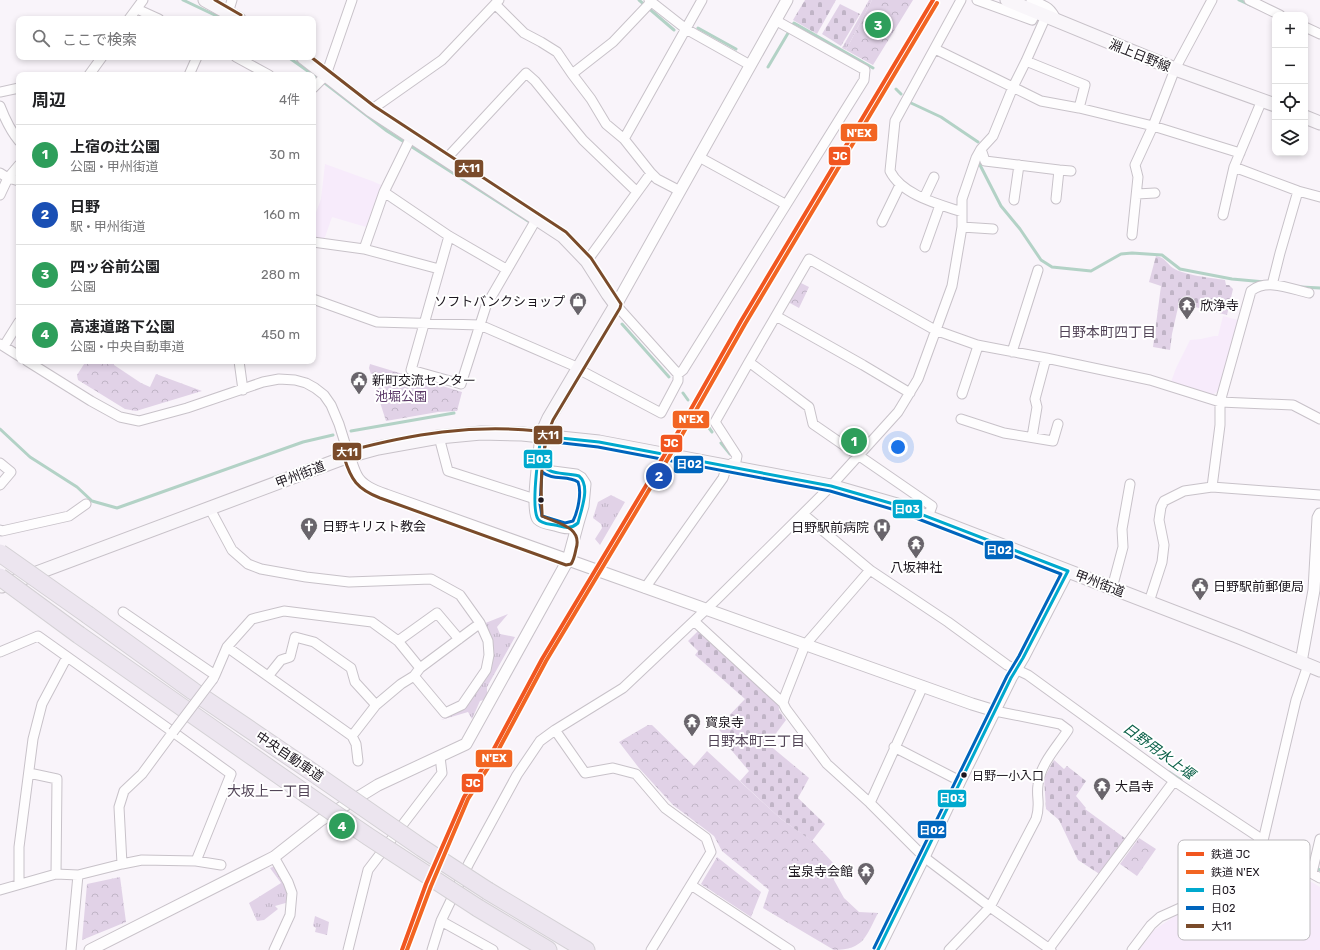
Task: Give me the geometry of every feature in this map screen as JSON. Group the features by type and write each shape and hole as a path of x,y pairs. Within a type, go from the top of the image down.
{"highway":[{"name":"中央自動車道","path":"0,553 193,691 422,848 488,891 586,950"},
{"name":"中央自動車道","path":"0,577 79,635 368,837 478,908 548,950"}],"main road":[{"path":"206,0 234,16"},
{"name":"淵上日野線","path":"1007,0 1044,9 1175,69 1272,104"},
{"path":"305,60 314,72"},
{"path":"320,81 371,110 409,142 446,159 563,236 587,261 616,305 549,418 541,436"},
{"path":"1308,118 1320,123"},
{"name":"甲州街道","path":"0,587 349,456 378,448 439,437 481,433 541,436 599,442 727,466 831,486 890,503 1149,602 1310,666"}],"street":[{"path":"131,16 143,0"},
{"path":"232,0 234,16"},
{"path":"320,81 352,0"},
{"path":"624,139 702,0"},
{"path":"316,300 377,322 480,324 578,369 661,413 678,381 678,374 616,305 787,0"},
{"path":"961,0 895,121 890,171 893,178 905,189 940,205 962,212"},
{"path":"977,0 1032,20 1044,9"},
{"path":"1132,235 1138,177 1135,165 1153,126 1175,69 1212,0"},
{"path":"1249,0 1274,12"},
{"path":"371,110 442,60 497,2 524,33 557,52 591,99 606,124 624,139 657,179 680,191"},
{"path":"572,74 613,42 648,4 686,29 750,65"},
{"path":"137,9 152,16"},
{"path":"432,950 441,921 469,863 517,775 540,742 555,730 623,688 706,610 831,486 898,412 918,379 952,286 962,227 962,199 965,187 976,158 981,149 993,136 1013,86 1026,61 1044,9"},
{"path":"678,374 683,370 785,204 864,80 865,70 775,20"},
{"path":"1308,28 1320,34"},
{"path":"935,48 1013,86 1041,102 1079,108 1153,126 1240,153"},
{"path":"91,72 100,60"},
{"path":"190,72 196,60"},
{"path":"242,60 264,72"},
{"path":"1026,61 1085,85 1079,108"},
{"path":"446,159 526,73 535,81 583,140 637,192"},
{"path":"0,92 16,89"},
{"path":"1223,215 1234,167 1262,100"},
{"path":"0,106 9,127 16,137"},
{"path":"364,248 384,192 409,142"},
{"path":"981,149 985,161 1071,171"},
{"path":"699,156 785,204"},
{"path":"1014,200 1019,165"},
{"path":"0,195 4,176 16,167"},
{"path":"1234,167 1298,191 1320,197"},
{"path":"1056,199 1059,170"},
{"path":"587,261 651,173"},
{"path":"4,176 16,180"},
{"path":"924,198 934,177"},
{"path":"882,222 900,185"},
{"path":"1272,285 1298,191"},
{"path":"384,192 449,236 506,269"},
{"path":"1137,194 1155,193"},
{"path":"925,247 940,205"},
{"path":"449,236 411,370 461,384 486,306 506,269 537,218"},
{"path":"962,227 993,229"},
{"path":"316,242 364,248 439,269"},
{"path":"648,583 723,478 727,466 736,461 737,456 715,422 809,259 935,330 978,346 1046,358 1150,380 1220,402 1293,405 1320,419"},
{"path":"1012,352 1038,270"},
{"path":"1212,487 1220,425 1220,402 1251,291 1256,287 1272,285 1309,294"},
{"path":"776,316 864,364 910,393"},
{"path":"16,326 2,345 16,354"},
{"path":"962,394 978,346"},
{"path":"1032,437 1037,407 1035,399 1046,358"},
{"path":"749,362 809,406 813,424 932,506 928,517"},
{"path":"32,364 91,402 120,418 139,421 187,408 263,382 279,379 295,380 306,383 324,395 331,405 339,424 356,476 360,481 373,490 568,560 648,583 706,610 995,711 1060,724 1068,730 1041,770 1038,785 1039,810 990,907 950,950"},
{"path":"240,364 243,390"},
{"path":"961,419 1004,433 1053,441 1058,424"},
{"path":"541,436 535,494 535,514 538,519 563,528 570,528 578,523"},
{"path":"439,437 448,471 535,494"},
{"path":"90,950 274,857 321,820 362,794 466,744 568,560 583,506 585,484 581,478 576,475 548,470 538,459"},
{"path":"0,463 11,472 0,485"},
{"path":"535,494 541,482 553,472"},
{"path":"1112,588 1123,547 1122,529 1130,484"},
{"path":"1149,602 1162,562 1164,545 1159,520 1161,507 1164,501 1184,491 1212,487 1320,495"},
{"path":"0,530 2,531 69,516 86,504"},
{"path":"210,509 232,550 248,564 262,569 306,577 349,582 431,579 460,595 480,623 488,642 489,655 486,670 462,705 445,713 414,676"},
{"path":"803,514 870,570 948,622 1007,665 1028,675 1174,781 1256,836 1259,840"},
{"path":"1263,840 1296,700 1310,666 1318,518 1320,514"},
{"path":"563,528 571,538 573,544"},
{"path":"783,703 805,645 870,570"},
{"path":"878,950 995,711 1068,571"},
{"path":"122,864 119,807 124,791 142,774 214,677 227,647 252,619 284,611 372,622 398,641 420,668"},
{"path":"123,612 214,677"},
{"path":"398,641 437,613 459,639"},
{"path":"694,621 783,703 788,712 828,764 870,803 924,857 1049,950 1174,781"},
{"path":"352,736 376,705 401,684 414,676 420,668 475,627"},
{"path":"0,652 38,636 231,774 196,861"},
{"path":"268,675 281,660 290,657 295,637 314,642 351,668 354,682 376,705"},
{"path":"227,647 352,736 356,744 358,761"},
{"path":"19,884 19,847 33,738 42,704 67,657"},
{"path":"870,803 894,747 923,686"},
{"path":"555,730 585,773 613,768 636,774 665,808 706,838 711,852 651,950"},
{"path":"894,747 960,781"},
{"path":"348,950 368,870 442,773 440,757"},
{"path":"28,773 57,779 56,874"},
{"path":"1315,871 1320,838"},
{"path":"274,857 288,882 292,893 290,915 274,950"},
{"path":"0,890 56,874 78,875 142,860 196,861 221,865"},
{"path":"71,950 78,875"},
{"path":"691,885 790,950"},
{"path":"1132,950 1150,925 1160,917 1178,909"},
{"path":"441,921 493,950"}],"shaded area":[{"path":"325,164 381,185 366,227 332,217 324,240 316,238 316,212 321,199"},
{"path":"1223,316 1238,320 1219,392 1218,391 1212,395 1171,382 1176,368 1190,340 1218,336"},
{"path":"1310,881 1320,887 1320,950 1139,950 1154,930 1178,915 1178,940 1310,940"}],"green space":[{"path":"805,0 836,0 817,34 793,20"},
{"path":"869,0 872,0 846,50 842,48"},
{"path":"872,0 913,0 873,65 846,50"},
{"path":"840,4 860,14 841,46 822,34"},
{"path":"1156,256 1164,259 1173,268 1184,273 1225,280 1226,285 1229,285 1233,289 1227,315 1179,303 1170,350 1153,347 1161,286 1149,282"},
{"path":"799,282 809,287 799,308 788,302"},
{"path":"84,364 114,364 141,383 150,387 156,374 202,391 136,411 125,409 78,380 77,375"},
{"name":"池堀公園","path":"370,364 462,392 457,411 438,412 386,421 369,368"},
{"path":"851,431 864,443 858,450 844,439"},
{"path":"611,495 625,502 600,545 595,539 602,528 601,524 593,518 598,502"},
{"path":"508,614 497,627 500,634 515,637 487,687 487,699 480,701 472,719 468,712 441,720 464,709 486,673 483,624"},
{"path":"698,631 703,631 778,700 779,710 786,720 768,744 809,778 798,798 825,824 812,841 781,819 740,781 749,771 722,739 725,736 717,728 745,699 695,655 698,651 688,641"},
{"path":"648,725 652,725 694,766 707,751 781,819 814,842 833,863 834,880 844,898 859,912 878,913 863,940 852,947 834,950 763,908 769,890 722,851 714,836 673,805 639,768 619,742"},
{"path":"1054,760 1064,769 1067,766 1086,781 1076,796 1086,808 1085,809 1126,839 1101,875 1078,860 1059,820 1046,809 1044,778"},
{"path":"1139,838 1156,849 1137,876 1120,864"},
{"path":"717,857 761,892 751,917 701,884"},
{"path":"275,866 286,884 289,902 275,906 278,909 264,920 257,921 249,903 281,883 270,868"},
{"path":"120,877 126,922 82,940 87,884"},
{"path":"315,916 329,922 327,935 315,932 316,928 313,926"}],"waterway":[{"name":"日野用水上堰","path":"183,0 217,16"},
{"path":"639,0 674,30"},
{"path":"1239,0 1250,5"},
{"path":"768,67 794,23 873,68"},
{"path":"698,28 736,49"},
{"name":"日野用水上堰","path":"292,60 309,72"},
{"name":"日野用水上堰","path":"316,77 387,131 528,221"},
{"path":"896,89 901,94"},
{"path":"911,103 941,117 978,142"},
{"path":"980,165 1001,206 1020,229 1041,260 1052,267 1091,271 1121,254 1132,253 1162,255 1180,269 1232,279 1265,282"},
{"path":"1301,287 1320,288"},
{"name":"日野用水上堰","path":"622,324 669,377"},
{"name":"日野用水上堰","path":"683,393 688,400"},
{"path":"351,431 454,413"},
{"name":"日野用水上堰","path":"701,417 712,432"},
{"path":"0,429 30,457 77,487 92,501 117,508 303,442 333,435"},
{"name":"日野用水上堰","path":"721,443 730,454"},
{"name":"日野用水上堰","path":"1169,772 1181,780"},
{"name":"日野用水上堰","path":"1310,865 1320,870"}],"rail line":[{"name":"JC","path":"402,950 426,884 464,797 489,758 542,659 674,439 741,321 933,0"},
{"name":"N'EX","path":"407,950 431,886 468,799 493,760 546,661 678,442 745,324 937,3"}],"transit line":[{"name":"大11","path":"215,0 241,15"},
{"name":"大11","path":"315,60 374,106 566,232 591,258 621,304 553,420 546,442 541,477 542,516 567,527 576,536 576,549 574,559 571,564 566,565 372,495 360,487 352,478 344,457 345,453 348,451 419,435 442,432 489,429 538,431"},
{"name":"日03","path":"539,459 543,465 551,471 579,476 583,480 585,492 578,523 572,527 546,524 538,519 535,503 541,436 599,442 831,486 897,505 1068,571 1011,678 878,950"},
{"name":"日02","path":"544,457 545,441 598,447 830,491 895,510 1061,574 1019,656 1007,676 874,948"},
{"name":"日02","path":"542,472 546,475 578,482 580,491 579,502 573,521 565,523 542,516 540,504 542,472"}],"place":[{"name":"四ッ谷前公園","path":"878,25"},
{"name":"ソフトバンクショップ","path":"578,316"},
{"name":"欣浄寺","path":"1187,320"},
{"name":"新町交流センター","path":"359,395"},
{"name":"上宿の辻公園","path":"854,441"},
{"name":"日野","path":"659,476"},
{"name":"日野キリスト教会","path":"309,541"},
{"name":"日野駅前病院","path":"882,542"},
{"name":"八坂神社","path":"916,559"},
{"name":"日野駅前郵便局","path":"1200,601"},
{"name":"寳泉寺","path":"692,737"},
{"name":"日野一小入口","path":"964,775"},
{"name":"大昌寺","path":"1102,801"},
{"name":"高速道路下公園","path":"342,826"},
{"name":"宝泉寺会館","path":"866,886"}],"district":[{"name":"日野本町四丁目","path":"1107,332"},
{"name":"日野本町三丁目","path":"756,741"},
{"name":"大坂上一丁目","path":"269,791"}]}
